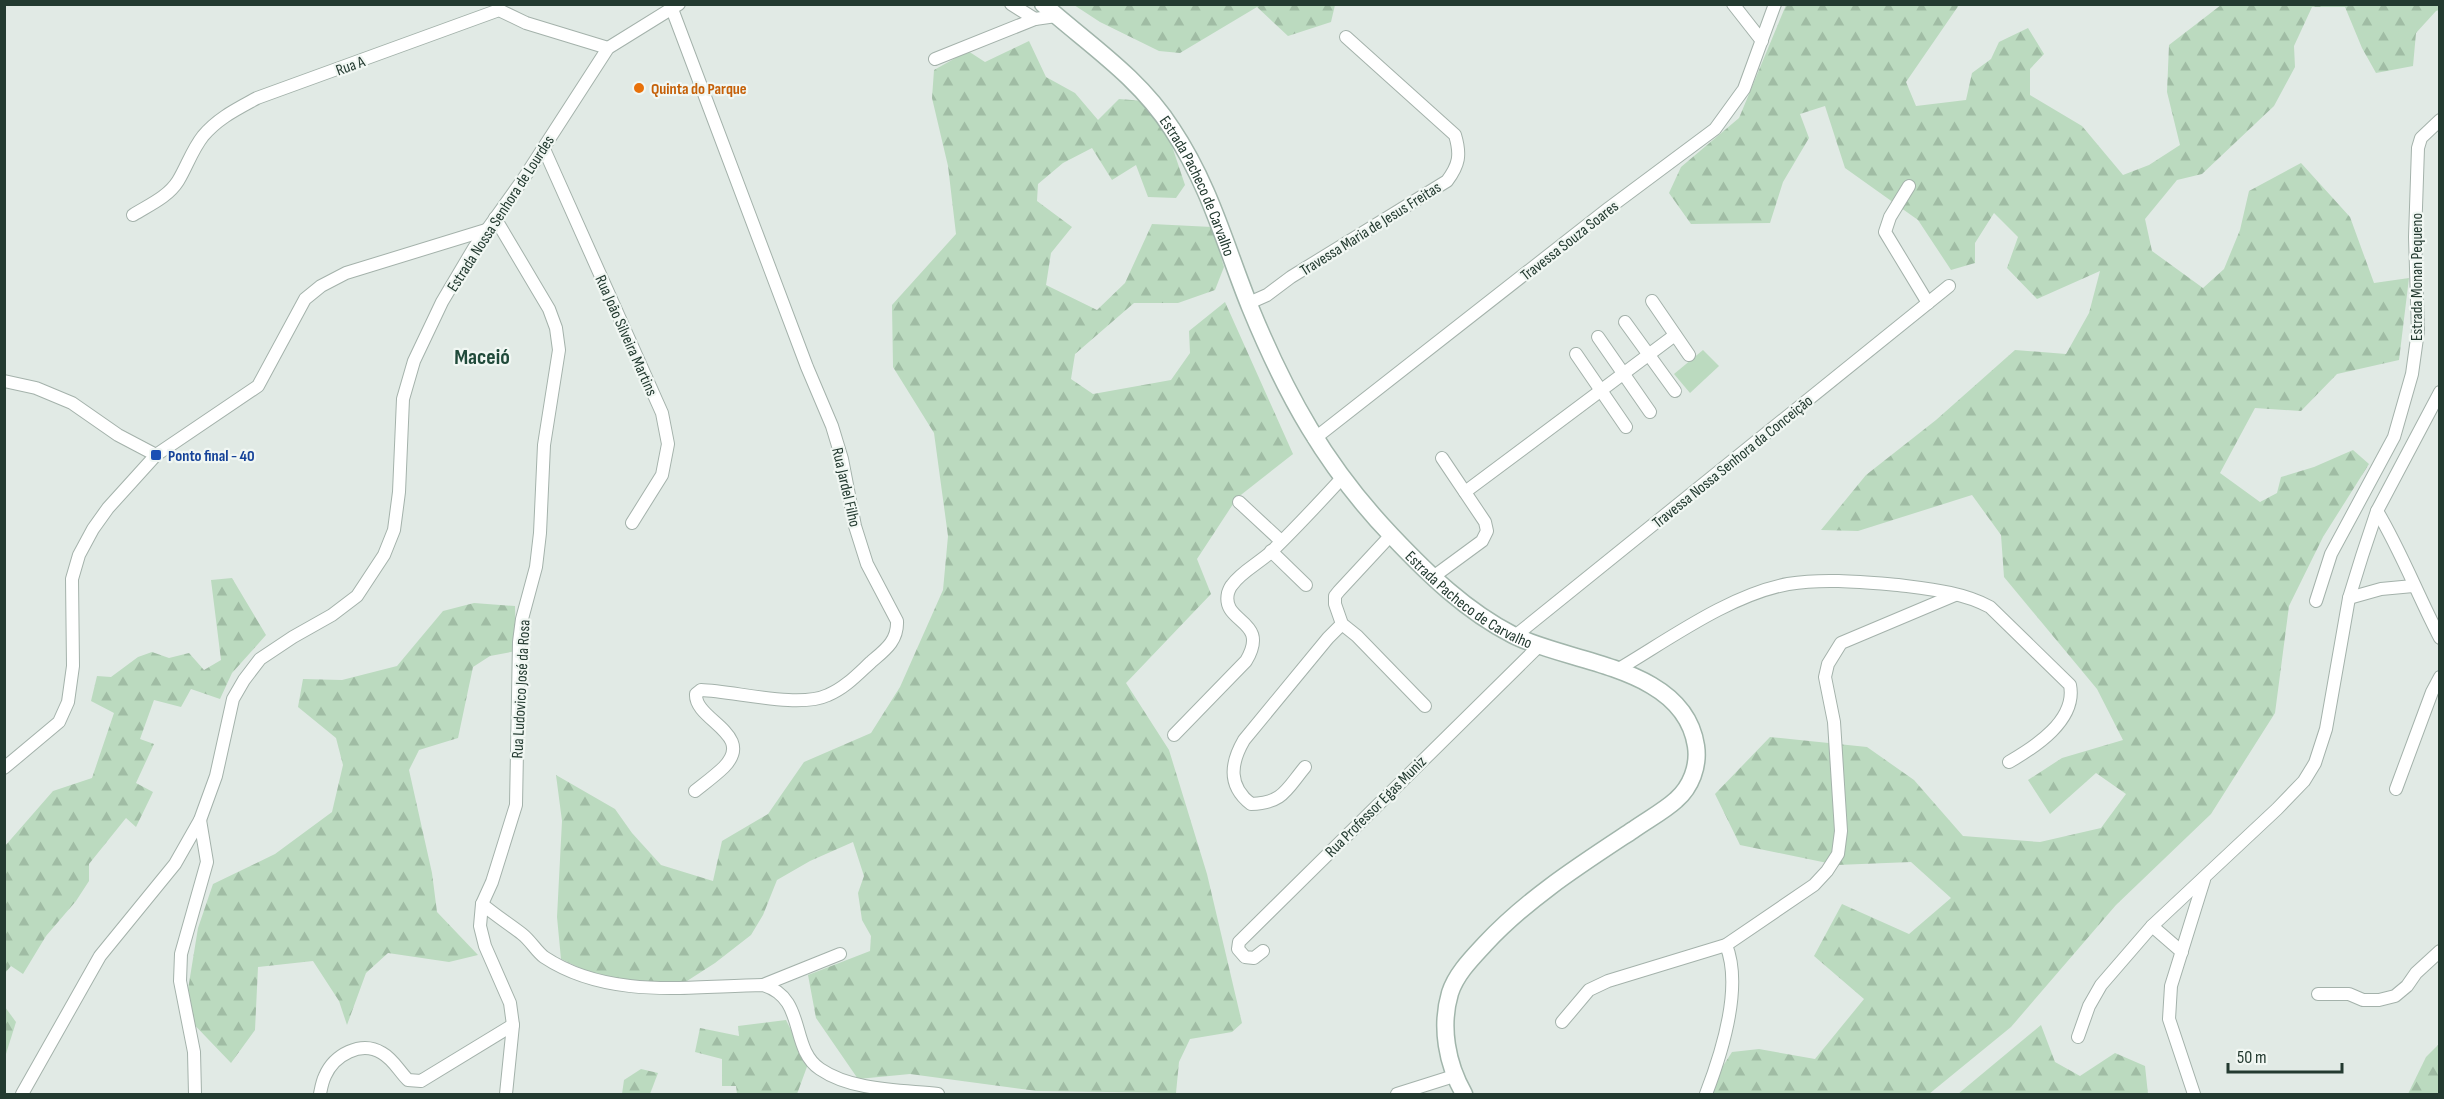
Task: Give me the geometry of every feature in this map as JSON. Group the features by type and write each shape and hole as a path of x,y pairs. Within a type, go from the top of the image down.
{"main road":[{"name":"Estrada Pacheco de Carvalho","path":"1039,12 1056,16 1132,79 1148,95 1172,128 1212,203 1269,353 1314,439 1342,478 1391,535 1468,608 1515,636 1645,681 1669,697 1690,724 1696,748 1695,774 1678,799 1562,877 1507,921 1467,964 1450,992 1446,1028 1448,1052 1454,1076 1464,1095"}],"street":[{"path":"1011,4 1039,12"},
{"path":"1733,4 1762,41"},
{"name":"Travessa Souza Soares","path":"1314,439 1715,129 1744,88 1775,4"},
{"name":"Rua A","path":"133,215 164,196 177,183 204,135 225,116 257,98 498,7 526,23 608,48"},
{"name":"Estrada Nossa Senhora de Lourdes","path":"21,1095 100,956 175,864 200,820 216,776 233,699 244,680 260,659 332,615 357,596 384,555 394,530 399,492 403,399 414,361 442,302 486,230 544,148 608,48 676,7"},
{"name":"Rua Jardel Filho","path":"676,7 803,356 832,426 842,459 855,526 867,564 897,621 897,631 889,646 844,686 827,696 796,700 701,690 696,694 697,704 729,735 732,749 725,766 695,791"},
{"path":"935,59 1039,12"},
{"name":"Travessa Maria de Jesus Freitas","path":"1249,303 1267,295 1291,277 1447,181 1458,167 1460,151 1455,135 1346,37"},
{"name":"Estrada Monan Pequeno","path":"2316,601 2331,555 2394,437 2412,374 2418,331 2415,237 2418,148 2421,138 2439,120"},
{"name":"Rua João Silveira Martins","path":"544,148 662,413 668,444 662,475 632,523"},
{"path":"1909,186 1890,217 1885,232 1929,303"},
{"name":"Rua Ludovico José da Rosa","path":"495,218 549,309 556,328 559,350 544,446 536,567 522,619 519,642 516,805 496,872 482,904 480,927 485,946 510,1003 513,1025 506,1095"},
{"path":"4,768 59,722 68,702 73,666 72,579 79,555 108,507 156,455 258,386 305,299 321,286 345,273 486,230"},
{"name":"Travessa Nossa Senhora da Conceição","path":"1515,636 1949,286"},
{"path":"1652,301 1689,355"},
{"path":"1625,322 1675,391"},
{"path":"1464,492 1675,335"},
{"path":"1598,337 1650,412"},
{"path":"1576,354 1626,427"},
{"path":"4,381 36,388 72,403 118,435 156,455"},
{"path":"2078,1037 2089,1006 2101,985 2152,926 2277,809 2304,781 2315,763 2326,729 2349,598 2377,511 2439,392"},
{"path":"1433,577 1486,536 1485,522 1442,458"},
{"path":"1174,735 1246,661 1253,648 1253,637 1249,626 1232,612 1228,596 1232,585 1271,551 1342,478"},
{"path":"1239,502 1281,541"},
{"path":"2377,511 2394,540 2413,586 2439,638"},
{"path":"1391,535 1335,596 1335,604 1342,624 1357,636 1425,706"},
{"path":"1271,551 1306,585"},
{"path":"1617,670 1718,611 1751,596 1786,585 1815,581 1872,583 1933,589 1978,600 1990,607 2070,685 2073,697 2071,703 2055,726 2032,749 2009,762"},
{"path":"2349,598 2381,589 2413,586"},
{"path":"1562,1022 1589,990 1608,981 1726,945 1815,885 1827,872 1838,854 1841,831 1832,706 1825,677 1828,664 1841,643 1954,595"},
{"path":"1305,767 1279,799 1266,804 1251,804 1240,795 1233,774 1236,754 1244,740 1342,624"},
{"name":"Rua Professor Egas Muniz","path":"1263,951 1254,958 1245,957 1238,949 1239,942 1540,645"},
{"path":"2396,789 2439,677"},
{"path":"195,1095 194,1052 180,981 182,954 207,862 200,820"},
{"path":"2194,1095 2169,1019 2171,986 2204,879"},
{"path":"482,904 523,934 542,956 571,972 604,984 656,988 763,984 840,954"},
{"path":"2152,926 2182,952"},
{"path":"1706,1095 1722,1054 1728,1027 1732,970 1726,945"},
{"path":"2318,994 2349,994 2363,1000 2379,1000 2395,996 2439,951"},
{"path":"763,984 776,988 784,996 810,1059 819,1068 834,1077 858,1084 938,1095"},
{"path":"320,1095 325,1075 336,1061 350,1050 365,1048 381,1051 392,1059 408,1080 421,1081 513,1025"},
{"path":"1397,1095 1454,1076"}],"green space":[{"path":"1074,5 1335,5 1331,22 1288,36 1257,7 1180,53 1159,51 1100,22"},
{"path":"1786,5 1959,5 1906,82 1916,106 1966,100 1972,73 1991,59 1999,42 2028,28 2044,54 2030,69 2030,95 2082,126 2123,175 2149,165 2180,145 2167,92 2169,45 2221,5 2439,5 2439,10 2416,33 2413,66 2376,73 2362,48 2345,7 2312,7 2294,46 2295,67 2274,106 2202,174 2177,180 2145,219 2152,251 2203,288 2224,269 2240,230 2249,191 2301,163 2350,217 2374,283 2409,278 2399,360 2337,374 2301,411 2255,408 2220,473 2260,502 2277,493 2281,477 2314,467 2353,450 2369,464 2323,537 2289,606 2275,713 2211,814 2116,905 2011,1027 1929,1094 1705,1094 1732,1052 1759,1049 1815,1059 1864,999 1814,956 1842,904 1909,934 1951,898 1911,862 1837,865 1740,845 1715,794 1770,737 1867,747 1914,780 1963,836 2040,842 2101,828 2126,794 2096,773 2050,814 2028,780 2062,758 2123,740 2097,689 2004,577 2001,535 1972,495 1858,531 1821,530 1866,475 1936,420 2015,350 2066,354 2089,313 2100,271 2037,299 2007,268 2018,237 1994,213 1975,243 1975,263 1951,270 1918,220 1845,168 1825,106 1800,114 1809,138 1783,182 1770,223 1691,224 1669,193 1681,167 1739,118"},
{"path":"1029,41 1046,77 1075,93 1098,120 1119,99 1144,101 1168,134 1185,185 1176,198 1148,197 1136,165 1112,180 1092,148 1063,163 1038,184 1037,201 1072,227 1051,253 1046,285 1097,310 1125,283 1152,224 1212,227 1224,267 1215,290 1178,303 1134,303 1075,354 1071,379 1093,394 1171,380 1190,353 1189,331 1225,302 1293,454 1237,498 1197,559 1211,594 1126,683 1169,750 1207,874 1242,1023 1232,1032 1190,1039 1179,1062 1176,1093 1037,1091 910,1074 858,1079 816,1018 808,975 870,951 871,936 862,920 858,893 864,876 853,842 810,861 777,880 763,915 751,935 687,981 614,984 561,959 557,917 562,821 556,775 615,809 632,833 661,865 713,881 722,841 768,814 804,762 871,733 900,687 943,590 948,536 934,433 893,367 892,305 956,234 948,166 932,98 934,70 968,51 985,62"},
{"path":"1703,350 1719,366 1690,393 1674,374"},
{"path":"232,578 266,635 232,673 220,699 191,689 181,707 154,700 140,739 154,744 136,783 153,792 136,827 126,818 89,864 89,881 76,901 46,936 23,974 11,966 5,973 5,846 53,791 92,778 114,713 91,701 97,676 111,677 138,657 152,652 169,658 189,653 204,670 221,660 211,580"},
{"path":"474,603 515,606 516,651 490,656 473,667 458,738 419,750 409,770 432,873 437,912 478,955 449,962 388,953 366,973 347,1025 339,1001 313,961 258,967 255,1030 231,1063 184,1014 198,928 213,884 275,854 332,812 343,765 336,738 298,707 303,679 342,680 397,666 443,611"},
{"path":"5,1007 16,1022 5,1057"},
{"path":"786,1020 808,1064 797,1094 737,1094 736,1086 722,1086 722,1059 695,1052 700,1028 739,1036 738,1026"},
{"path":"2041,1025 2055,1062 2080,1076 2115,1053 2145,1066 2148,1094 1958,1094"},
{"path":"2439,1044 2439,1094 2408,1094 2426,1057"},
{"path":"641,1069 658,1073 650,1094 622,1094 624,1080"}],"place":[{"name":"Quinta do Parque","path":"639,88"},
{"name":"Ponto final - 40","path":"156,455"}],"district":[{"name":"Maceió","path":"482,356"}]}
